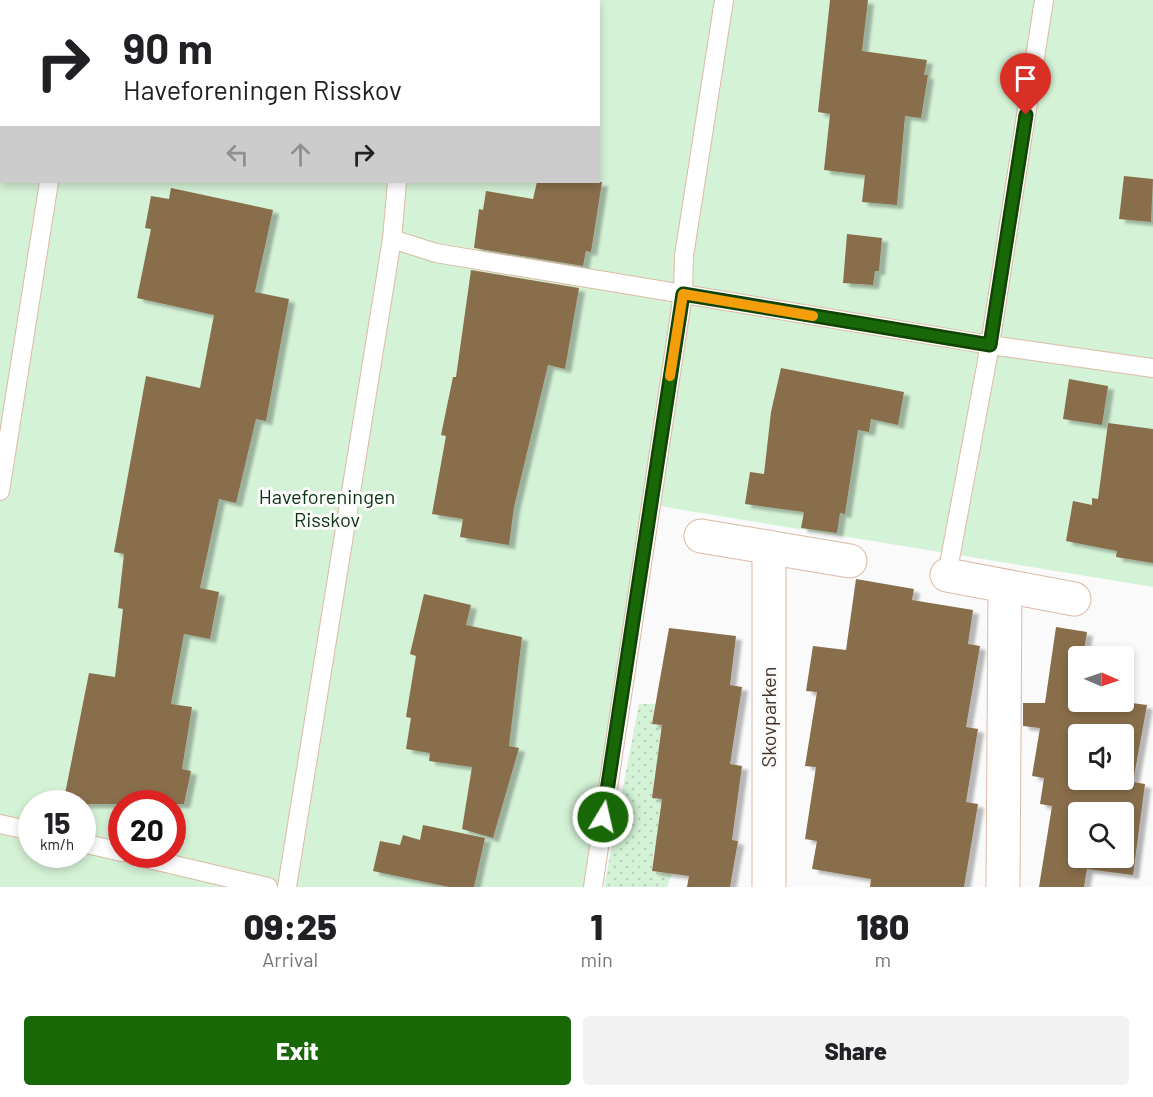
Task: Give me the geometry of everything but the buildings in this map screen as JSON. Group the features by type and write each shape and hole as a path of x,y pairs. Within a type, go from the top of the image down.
{"street":[{"path":"701,536 850,561"},
{"name":"Skovparken","path":"769,548 769,887"},
{"path":"948,574 1074,599"},
{"path":"1003,887 1005,587"}],"lane":[{"path":"593,887 683,294 684,256 724,0"},
{"path":"948,574 990,345 1044,0"},
{"path":"0,492 49,183"},
{"path":"287,887 392,239 397,183"},
{"path":"392,239 436,253 990,345 1153,368"},
{"path":"0,824 18,828"},
{"path":"186,868 268,887"}],"green space":[{"name":"Haveforeningen Risskov","path":"600,0 1153,0 1153,587 659,506 591,887 0,887 0,183 600,183"},
{"path":"639,704 656,704 652,724 672,727 672,800 654,852 652,871 672,874 667,887 604,887"}],"slow traffic":[{"path":"670,376 683,294 813,316"}],"route":[{"path":"603,817 683,294 990,345 1026,115"}]}
